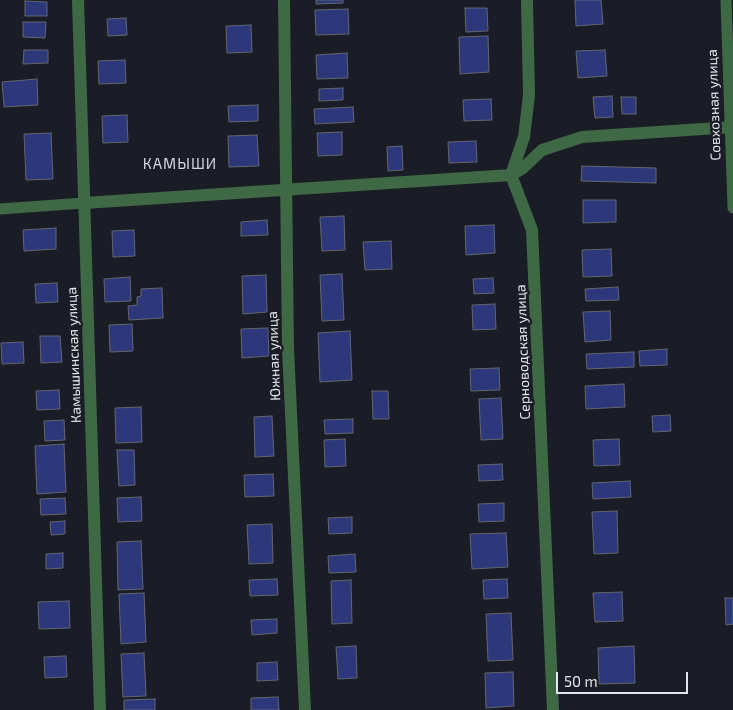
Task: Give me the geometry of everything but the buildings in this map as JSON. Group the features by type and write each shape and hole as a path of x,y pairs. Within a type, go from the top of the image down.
{"street":[{"name":"Камышинская улица","path":"78,0 100,710"},
{"name":"Южная улица","path":"284,0 288,349 305,710"},
{"path":"511,176 524,137 529,95 526,0"},
{"path":"84,203 511,176 523,168 542,150 582,136 732,127"},
{"name":"Серноводская улица","path":"511,176 532,230 553,710"}],"lane":[{"name":"Совхозная улица","path":"726,0 732,127 733,208"},
{"path":"0,209 84,203"}],"district":[{"name":"КАМЫШИ","path":"180,164"}]}
